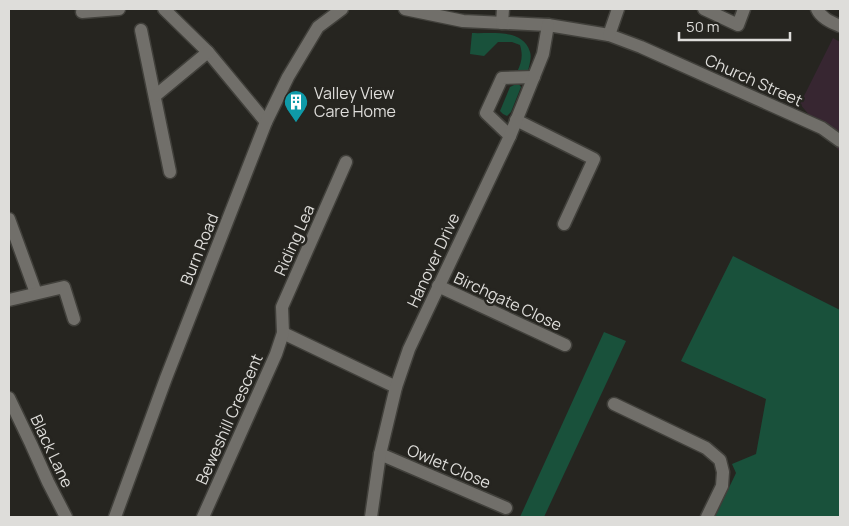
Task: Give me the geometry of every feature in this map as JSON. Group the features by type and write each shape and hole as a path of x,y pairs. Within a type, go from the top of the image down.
{"street":[{"path":"82,12 120,9"},
{"path":"164,9 208,52 266,122"},
{"name":"Burn Road","path":"115,517 166,378 266,122 288,77 318,27 342,9"},
{"name":"Church Street","path":"411,9 463,21 548,25 609,35 641,47 822,128 840,140"},
{"path":"502,23 503,9"},
{"path":"609,35 618,9"},
{"path":"704,9 738,25 744,9"},
{"path":"817,9 819,14 829,22 840,26"},
{"name":"Hanover Drive","path":"371,517 380,454 396,387 409,349 510,136 543,54 548,25"},
{"path":"141,30 170,172"},
{"path":"155,96 208,52"},
{"path":"510,136 486,113 502,78 534,77"},
{"path":"516,120 594,159 564,224"},
{"name":"Riding Lea","path":"284,333 282,307 346,162"},
{"path":"9,219 36,293"},
{"name":"Birchgate Close","path":"438,286 565,345"},
{"path":"9,300 64,287 74,319"},
{"path":"284,333 396,387"},
{"name":"Beweshill Crescent","path":"203,517 284,333"},
{"name":"Black Lane","path":"9,398 66,517"},
{"path":"614,404 706,448 720,460 723,472 722,486 707,517"},
{"name":"Owlet Close","path":"380,454 506,508"}],"shaded area":[{"path":"833,38 840,42 840,152 800,104"}],"green space":[{"path":"472,33 506,34 521,39 531,54 528,71 517,72 522,58 521,49 520,45 512,42 498,42 484,56 470,54"},
{"path":"518,83 521,87 511,112 507,116 500,111 510,87"},
{"path":"733,256 840,310 840,517 715,517 736,473 732,464 756,454 766,399 681,361"},
{"path":"604,332 626,341 544,517 520,517"}],"place":[{"name":"Valley View Care Home","path":"296,123"}]}
